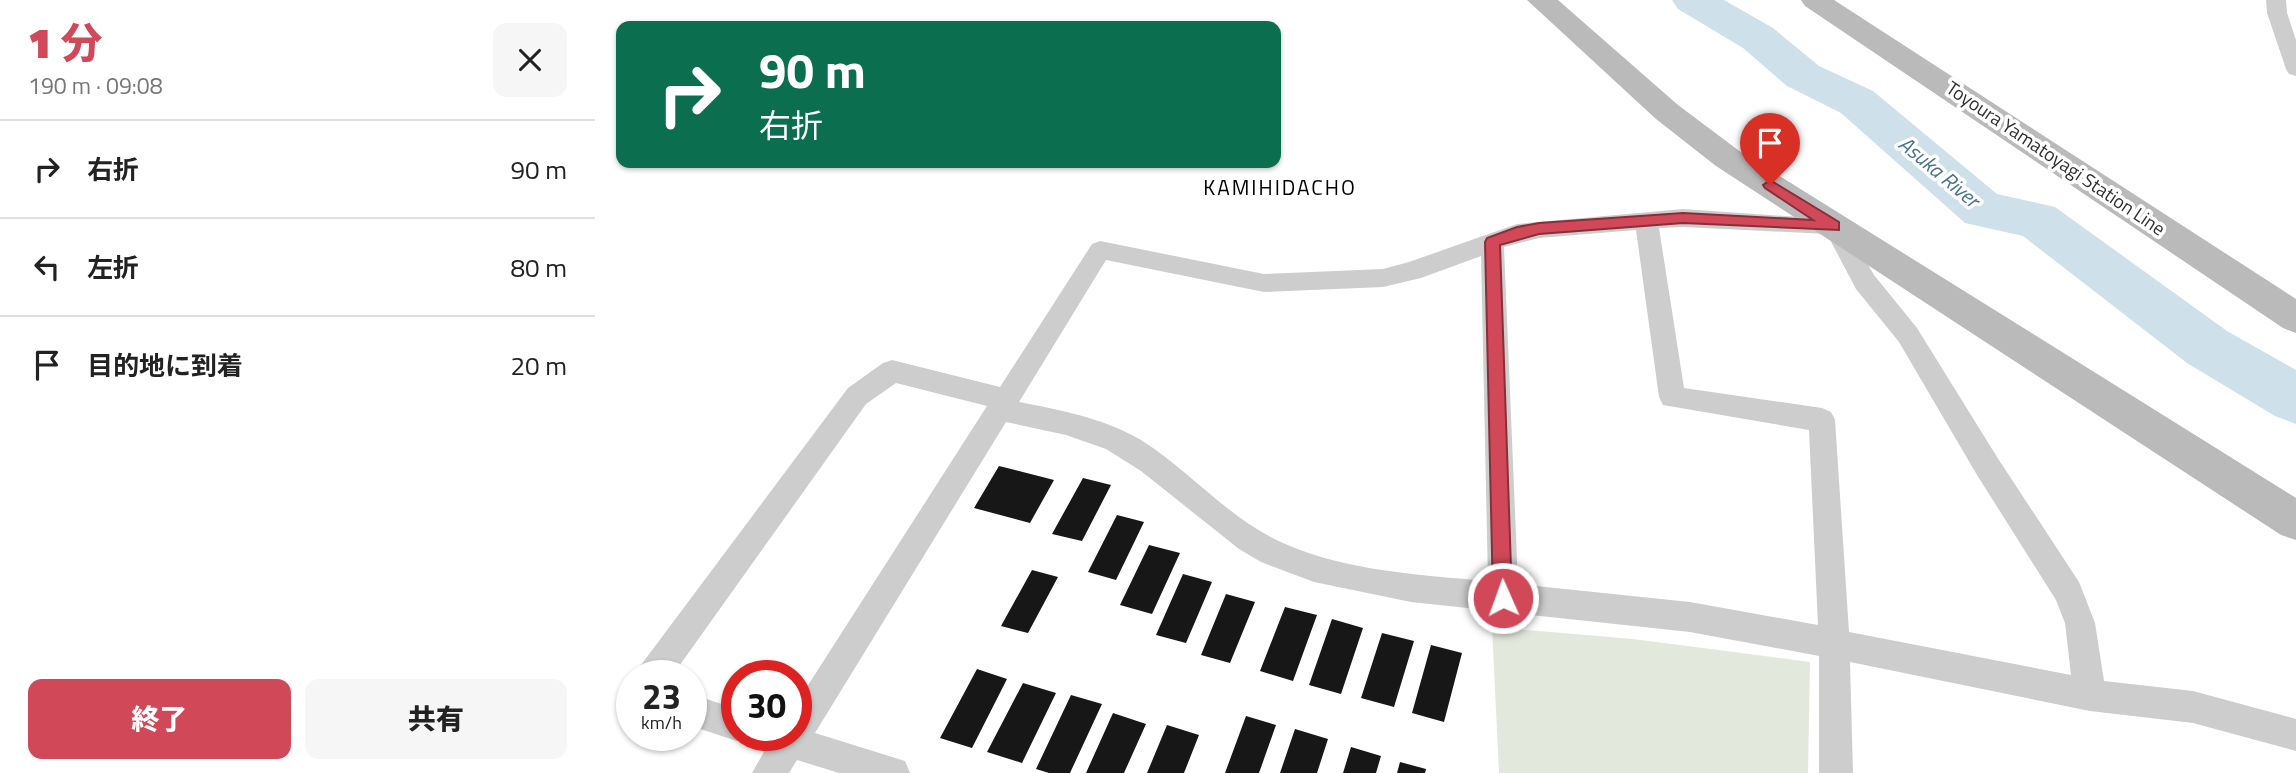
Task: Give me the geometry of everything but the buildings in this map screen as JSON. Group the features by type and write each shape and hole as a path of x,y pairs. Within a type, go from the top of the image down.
{"street":[{"path":"1541,0 1695,136 2296,521"},
{"name":"Toyoura Yamatoyagi Station Line","path":"1815,0 2296,318"},
{"path":"2296,4 2277,0 2277,13 2296,69"},
{"path":"812,699 1100,250 1264,283 1383,278 1412,271 1517,233 1539,229 1707,218 1834,226"},
{"path":"1646,222 1672,397 1822,420 1834,645 1836,773"},
{"path":"1834,226 1865,282 1908,335 1987,466 2068,592 2080,623 2090,695"},
{"path":"1492,242 1503,598"},
{"path":"664,660 857,396 892,372 1097,433 1128,447 1155,466 1219,521 1255,545 1294,562 1401,586 1665,612 2090,695 2193,707 2296,736"},
{"path":"812,744 893,773"},
{"path":"769,773 780,751"}],"shaded area":[{"path":"1492,627 1633,639 1810,662 1808,773 1499,773"}],"waterway":[{"name":"Asuka River","path":"1693,0 1758,38 1803,76 1857,102 1983,210 2037,220 2207,347 2296,399"}],"district":[{"name":"KAMIHIDACHO","path":"1280,188"}],"route":[{"path":"1503,598 1492,242 1539,229 1683,218 1834,226 1770,185"}]}
